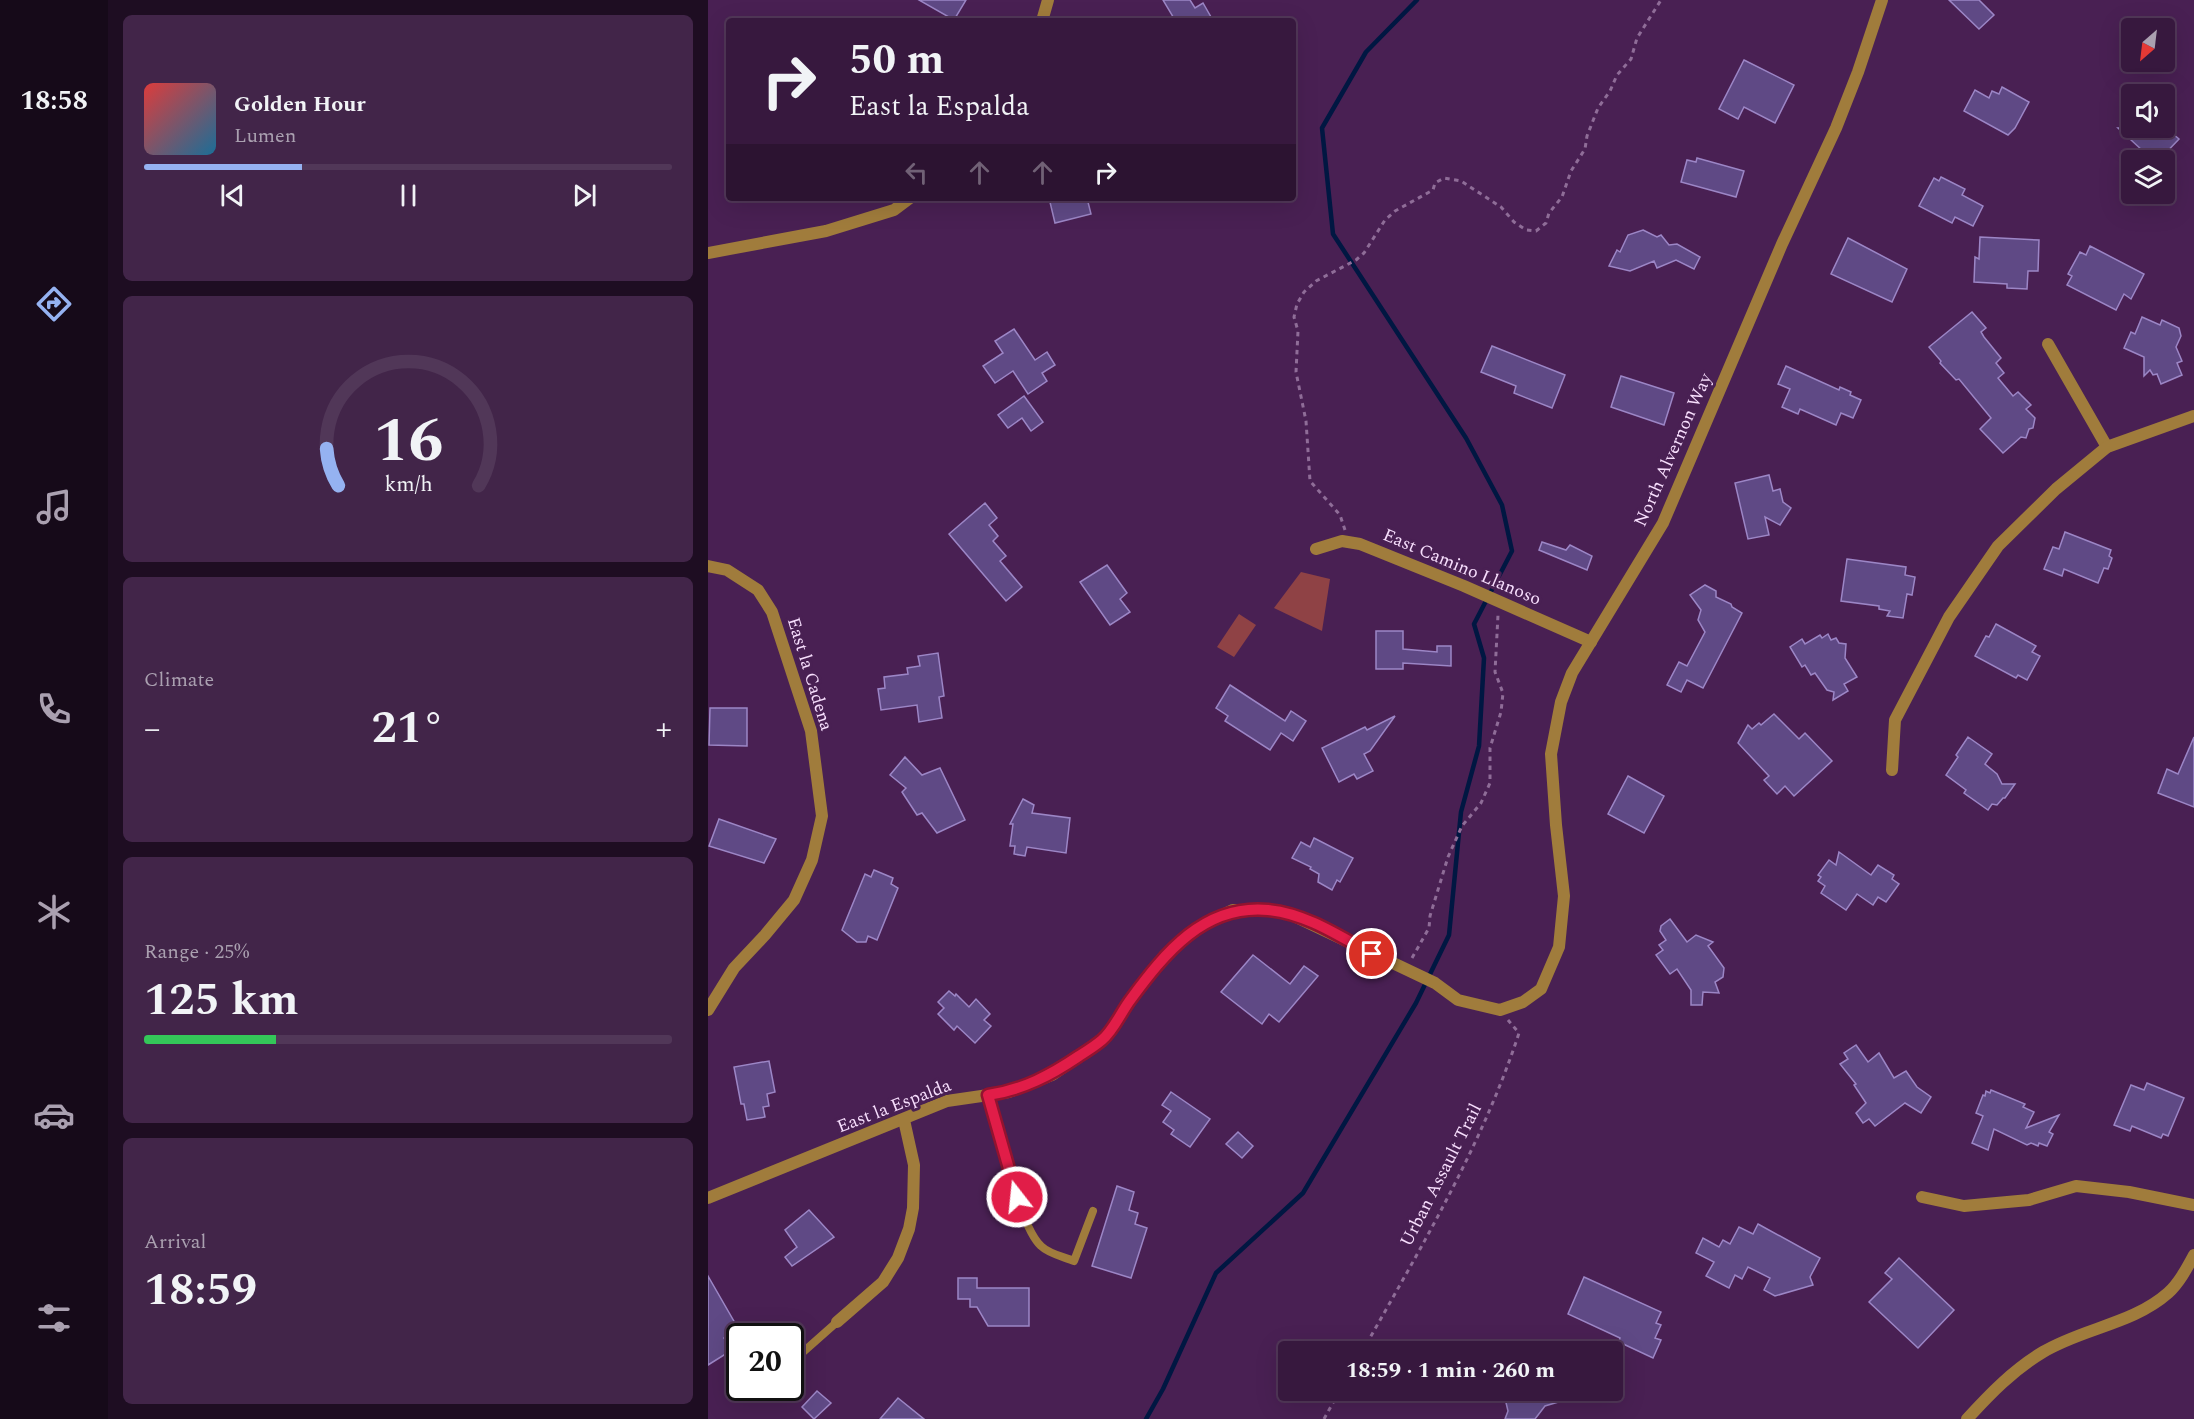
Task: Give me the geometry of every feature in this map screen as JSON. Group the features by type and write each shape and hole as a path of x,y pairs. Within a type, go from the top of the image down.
{"street":[{"path":"1043,18 1048,0"},
{"name":"North Alvernon Way","path":"1500,1010 1523,1002 1542,989 1559,947 1564,896 1551,754 1561,702 1572,673 1663,523 1782,244 1836,128 1882,0"},
{"path":"708,253 826,231 894,210 906,201"},
{"path":"2048,344 2107,447"},
{"path":"1892,770 1895,720 1949,617 1998,546 2056,489 2107,447 2194,416"},
{"name":"East Camino Llanoso","path":"1316,549 1342,541 1360,544 1464,585 1591,642"},
{"name":"East la Cadena","path":"708,566 727,570 758,590 772,612 811,731 822,816 812,860 794,900 734,968 708,1010"},
{"name":"East la Espalda","path":"708,1198 947,1101 1009,1092 1052,1075 1103,1040 1164,957 1187,936 1202,925 1233,910 1269,910 1292,915 1435,983 1458,1000 1500,1010"},
{"path":"837,1322 883,1282 904,1245 913,1208 914,1166 904,1120"},
{"path":"1922,1197 1965,1206 2029,1200 2076,1186 2129,1192 2194,1205"},
{"path":"1967,1419 2000,1382 2044,1352 2088,1332 2144,1311 2170,1292 2194,1255"}],"lane":[{"path":"988,1095 1017,1197 1031,1234 1042,1248 1074,1261 1093,1211"},
{"path":"804,1351 837,1322"}],"path":[{"path":"1350,543 1340,515 1310,481 1306,421 1296,372 1299,331 1294,317 1297,304 1304,292 1316,281 1356,260 1364,253 1385,220 1395,211 1433,190 1435,183 1444,178 1461,181 1501,207 1514,222 1526,230 1536,231 1546,223 1549,213 1562,197 1571,171 1585,149 1587,136 1598,108 1610,91 1617,75 1631,59 1637,38 1661,0"},
{"path":"1405,970 1429,928 1430,916 1448,857 1458,835 1481,803 1490,783 1490,747 1501,712 1503,693 1495,672 1495,644 1499,616 1492,610"},
{"name":"Urban Assault Trail","path":"1368,1341 1461,1173 1507,1071 1519,1033 1500,1010"},
{"path":"1324,1419 1334,1401"}],"shaded area":[{"path":"1301,572 1330,579 1322,631 1274,608"},
{"path":"1239,614 1256,625 1234,657 1217,647"}],"building":[{"path":"919,0 966,0 955,18 950,18"},
{"path":"1163,0 1190,0 1195,8 1203,3 1211,17 1209,18 1174,18"},
{"path":"1949,0 1979,0 1994,15 1979,29"},
{"path":"1744,60 1794,85 1775,123 1744,107 1738,119 1719,109"},
{"path":"2002,87 2029,102 2015,128 2008,135 1964,111 1975,90 1989,98 1992,91 1999,94"},
{"path":"2175,136 2179,139 2169,150 2142,150 2129,138 2175,138"},
{"path":"1697,158 1744,171 1736,197 1681,182 1687,160 1696,162"},
{"path":"1941,177 1965,189 1962,195 1983,206 1973,226 1955,217 1952,223 1919,206 1934,178 1939,181"},
{"path":"1050,201 1088,201 1091,214 1055,223"},
{"path":"1643,230 1657,237 1661,235 1669,245 1677,244 1700,257 1694,269 1676,260 1657,268 1654,261 1630,271 1609,266 1617,250 1620,252 1628,235"},
{"path":"1980,237 2039,240 2038,271 2028,271 2027,289 2007,288 2007,284 1974,282 1975,257 1979,259"},
{"path":"1848,238 1907,269 1892,302 1831,274"},
{"path":"2090,246 2144,274 2131,299 2124,294 2116,310 2067,285 2072,276 2068,274 2080,252 2086,255"},
{"path":"1972,312 1986,328 1981,332 2001,358 1996,363 2004,373 1998,378 2013,396 2018,392 2031,405 2026,409 2035,418 2033,428 2029,429 2026,438 2021,437 2003,453 1980,429 1991,418 1959,379 1956,380 1940,363 1941,361 1929,347"},
{"path":"2142,317 2160,325 2162,320 2179,328 2181,336 2176,347 2182,361 2177,363 2182,375 2161,384 2157,374 2153,375 2150,370 2144,376 2144,357 2124,348 2131,332 2135,334"},
{"path":"1014,329 1035,360 1047,352 1055,365 1042,373 1047,381 1028,394 1013,371 995,383 983,366 1003,353 995,341"},
{"path":"1492,346 1565,375 1552,408 1514,393 1516,386 1481,372"},
{"path":"1786,366 1839,390 1840,387 1851,392 1850,395 1861,400 1853,418 1841,413 1836,425 1800,409 1798,414 1782,407 1790,389 1778,384"},
{"path":"1621,376 1674,393 1664,425 1611,407"},
{"path":"1024,396 1043,422 1031,431 1022,418 1008,428 998,415"},
{"path":"1769,475 1773,491 1780,489 1783,502 1791,508 1780,525 1765,517 1769,535 1748,539 1735,483"},
{"path":"985,503 997,518 989,525 998,536 993,541 1006,556 1000,561 1022,587 1006,601 949,534"},
{"path":"2065,532 2111,550 2109,556 2112,558 2108,569 2104,568 2098,583 2064,569 2062,576 2044,569 2053,547 2059,549"},
{"path":"1542,542 1566,550 1570,545 1592,556 1587,570 1539,550"},
{"path":"1847,559 1906,567 1905,575 1915,577 1912,595 1907,594 1903,618 1887,616 1890,611 1879,609 1879,606 1841,601"},
{"path":"1107,565 1127,593 1120,599 1130,612 1110,625 1080,582"},
{"path":"1705,585 1716,591 1716,597 1731,604 1742,613 1703,688 1687,680 1681,692 1667,685 1679,662 1687,666 1705,632 1698,620 1701,610 1690,595"},
{"path":"1996,624 2036,646 2032,652 2040,656 2027,680 2018,675 2016,678 1975,656"},
{"path":"1376,631 1403,631 1403,649 1437,652 1437,646 1451,646 1451,666 1403,663 1403,669 1376,669"},
{"path":"1828,634 1831,640 1836,638 1839,643 1846,644 1845,658 1857,677 1844,684 1848,691 1833,700 1834,692 1827,690 1815,673 1811,675 1805,665 1802,667 1790,647 1802,639 1805,644 1820,635 1822,638"},
{"path":"938,653 944,696 939,697 942,718 919,722 917,705 881,710 878,689 885,688 884,677 908,674 907,668 920,666 918,656"},
{"path":"1230,685 1285,721 1291,711 1306,721 1293,741 1281,733 1270,750 1225,721 1228,716 1216,708"},
{"path":"710,708 747,708 747,746 709,745"},
{"path":"1774,714 1799,739 1805,733 1832,761 1794,796 1785,786 1777,794 1764,780 1769,776 1738,743 1748,725 1752,729"},
{"path":"1395,716 1370,751 1364,754 1373,771 1357,779 1354,774 1339,782 1322,748 1365,727 1367,730"},
{"path":"1968,737 1992,754 1985,764 1997,774 2002,784 2015,784 2005,798 1997,805 1992,804 1988,810 1964,793 1966,790 1946,775"},
{"path":"2194,737 2194,807 2158,793 2167,769 2178,774"},
{"path":"905,757 922,775 940,768 965,820 937,833 922,813 917,815 902,792 906,788 890,775"},
{"path":"1628,776 1664,796 1644,833 1608,814"},
{"path":"1023,799 1034,805 1032,813 1070,818 1066,853 1027,847 1025,856 1014,854 1015,846 1010,846 1013,824 1010,824"},
{"path":"719,819 776,839 764,863 709,846"},
{"path":"1314,838 1353,858 1340,882 1337,880 1332,890 1318,882 1319,874 1310,869 1311,867 1292,858 1301,842 1310,847"},
{"path":"1839,852 1871,875 1878,865 1894,875 1892,879 1899,884 1886,902 1878,897 1873,905 1857,894 1846,910 1821,893 1825,886 1818,881 1821,877 1818,875 1829,860 1836,865"},
{"path":"874,870 893,878 891,884 898,888 877,940 868,936 866,942 857,942 842,930 865,874 871,877"},
{"path":"1670,919 1687,942 1696,935 1713,942 1708,946 1724,968 1723,977 1715,982 1719,993 1703,992 1702,1005 1691,1005 1691,990 1677,969 1670,974 1656,955 1663,950 1659,945 1666,940 1660,931 1661,926"},
{"path":"1253,955 1290,984 1304,966 1318,976 1279,1022 1269,1014 1262,1024 1221,992"},
{"path":"949,991 955,996 956,994 969,1007 976,999 990,1014 984,1020 991,1026 975,1043 957,1026 954,1030 938,1014 944,1008 938,1002"},
{"path":"1856,1045 1868,1062 1879,1053 1894,1078 1906,1071 1917,1087 1931,1097 1921,1113 1905,1103 1875,1126 1869,1119 1863,1123 1856,1113 1866,1103 1854,1085 1856,1084 1840,1064 1848,1059 1844,1053"},
{"path":"769,1061 775,1092 767,1094 769,1106 763,1107 765,1117 747,1120 744,1104 741,1104 734,1067"},
{"path":"2147,1083 2184,1098 2168,1136 2163,1134 2161,1138 2132,1126 2130,1131 2114,1125 2131,1085 2144,1090"},
{"path":"1991,1090 2025,1104 2023,1107 2034,1112 2026,1128 2059,1115 2049,1132 2053,1134 2047,1146 2039,1143 2038,1146 2031,1143 2027,1145 1994,1129 1988,1150 1972,1143 1983,1116 1976,1113 1983,1095 1985,1096 1986,1091 1990,1093"},
{"path":"1171,1092 1210,1119 1190,1147 1171,1134 1174,1130 1163,1122 1171,1111 1162,1105"},
{"path":"1238,1132 1253,1146 1242,1158 1226,1144"},
{"path":"1117,1186 1134,1192 1129,1210 1138,1213 1135,1224 1147,1228 1131,1278 1092,1266"},
{"path":"809,1210 834,1237 792,1266 785,1257 797,1247 785,1230"},
{"path":"1758,1224 1820,1258 1810,1277 1813,1285 1775,1296 1764,1290 1770,1278 1748,1267 1742,1279 1735,1275 1729,1288 1706,1276 1714,1262 1696,1253 1703,1238 1719,1247 1723,1240 1730,1244 1739,1227 1753,1234"},
{"path":"1899,1258 1954,1310 1918,1348 1869,1302 1892,1279 1885,1273"},
{"path":"708,1276 735,1323 726,1323 726,1337 724,1338 726,1354 708,1365"},
{"path":"1584,1277 1661,1312 1656,1323 1661,1325 1655,1338 1661,1340 1653,1358 1623,1344 1623,1341 1619,1341 1620,1338 1568,1314"},
{"path":"958,1278 977,1278 977,1288 1029,1288 1029,1326 988,1326 977,1307 970,1307 970,1299 958,1299"},
{"path":"817,1391 831,1403 814,1419 802,1407"},
{"path":"898,1398 924,1419 880,1419"},
{"path":"1506,1401 1562,1401 1545,1406 1535,1419 1505,1419 1508,1411"}],"waterway":[{"path":"1146,1419 1163,1389 1216,1273 1303,1193 1416,1003 1449,935 1461,812 1479,746 1484,658 1474,624 1512,551 1502,505 1466,438 1333,234 1322,128 1366,52 1417,0"}],"route":[{"path":"1017,1197 988,1095 1009,1092 1052,1075 1103,1040 1164,957 1202,925 1233,910 1269,910 1292,915 1372,954"}]}
